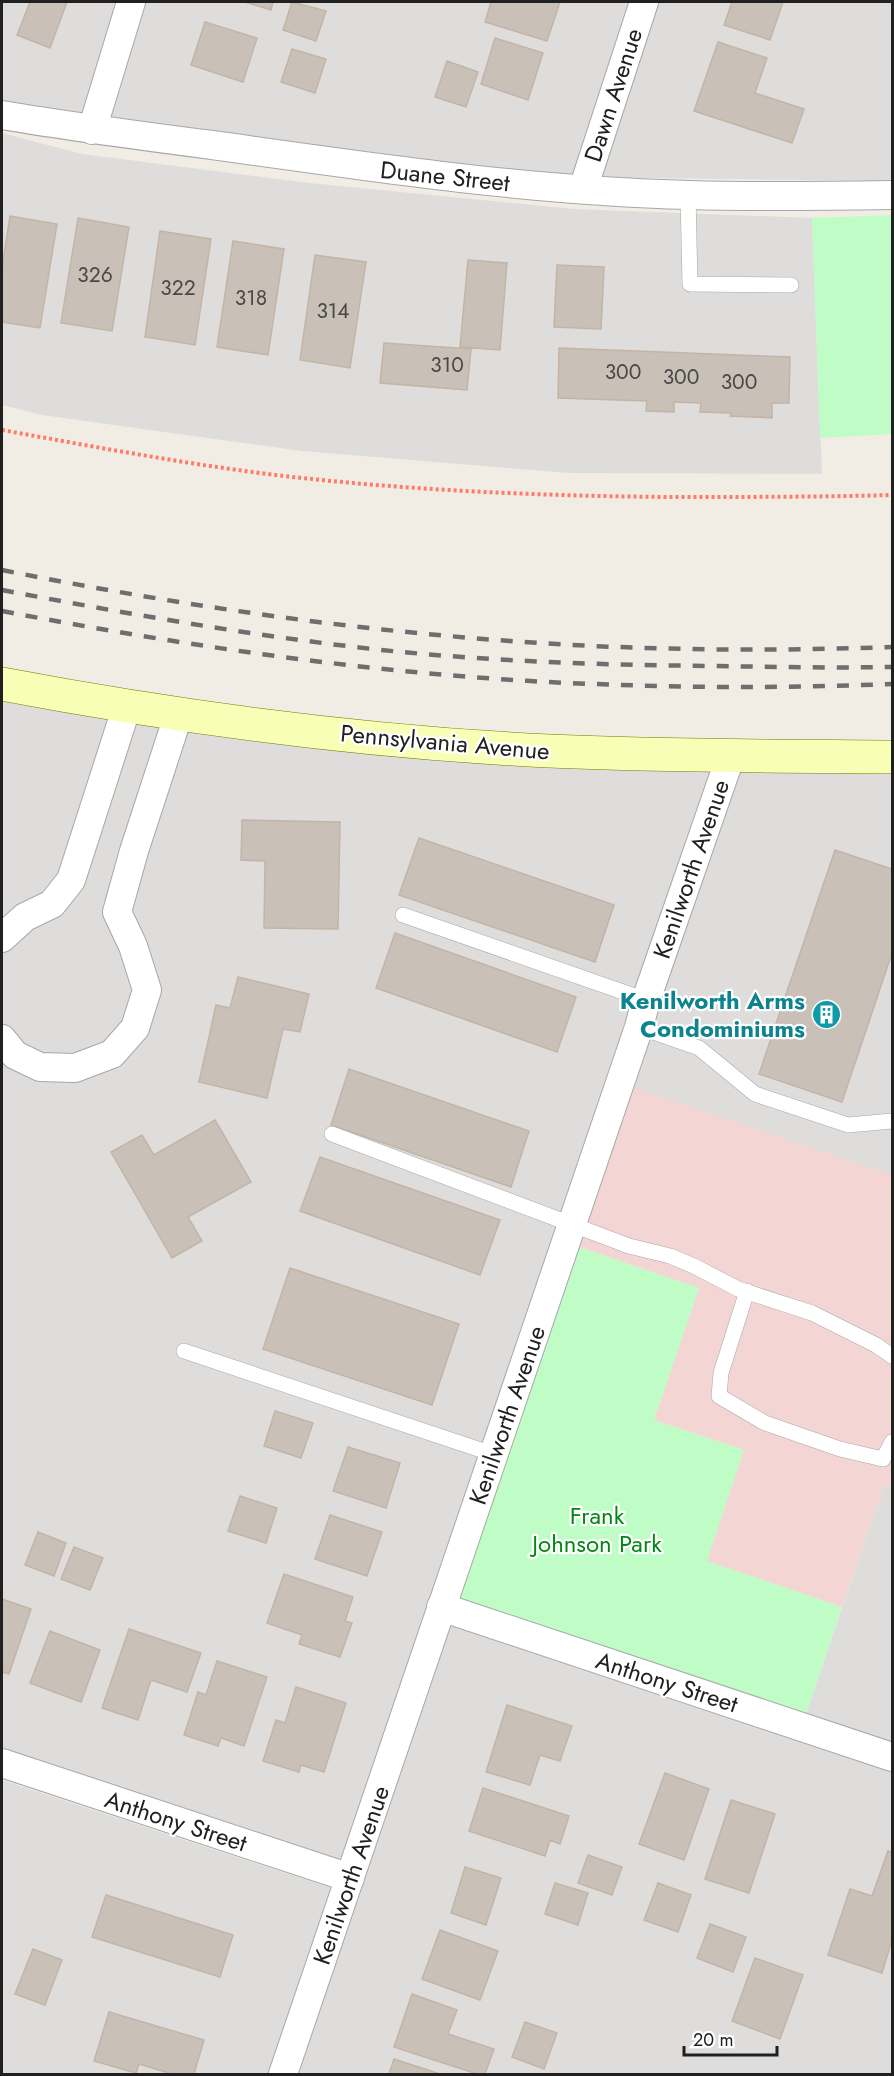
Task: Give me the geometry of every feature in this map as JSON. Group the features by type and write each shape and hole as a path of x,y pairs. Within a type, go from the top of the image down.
{"street":[{"path":"92,130 131,2"},
{"name":"Dawn Avenue","path":"583,189 644,2"},
{"name":"Duane Street","path":"2,115 92,130 332,163 583,189 688,195 892,195"},
{"name":"Pennsylvania Avenue","path":"2,684 179,713 361,736 466,746 550,751 892,757"},
{"path":"2,938 25,917 52,904 71,880 127,706"},
{"path":"2,1039 15,1055 40,1067 75,1068 112,1054 135,1028 147,990 133,945 117,912 134,851 179,713"},
{"name":"Kenilworth Avenue","path":"284,2074 639,1028 646,1000 731,755"},
{"name":"Anthony Street","path":"441,1608 892,1757"},
{"name":"Anthony Street","path":"2,1763 350,1878"}],"lane":[{"path":"688,195 690,284 791,285"},
{"path":"403,915 646,1000"},
{"path":"639,1028 699,1048 755,1094 848,1125 892,1121"},
{"path":"332,1134 629,1246 670,1256 747,1291 812,1313 876,1345 892,1356"},
{"path":"747,1291 721,1373 719,1396 765,1423 840,1449 882,1459 892,1442"},
{"path":"184,1352 494,1454"}],"path":[{"path":"2,430 140,455 302,478 475,492 814,498 892,495"}],"shaded area":[{"path":"2,2 892,2 892,181 571,177 181,129 2,104"},
{"path":"2,133 82,154 310,183 574,209 812,218 822,474 568,473 302,451 42,415 2,405"},
{"path":"2,692 711,769 341,1860 2,1749"},
{"path":"892,770 892,1175 626,1087 736,771"},
{"path":"626,1085 892,1175 892,1487 884,1484 842,1607 706,1561 744,1450 654,1420 699,1288 573,1245"},
{"path":"884,1484 892,1487 892,1749 804,1720"},
{"path":"449,1622 892,1768 892,2074 295,2074"},
{"path":"2,1780 331,1888 268,2074 2,2074"}],"green space":[{"path":"892,215 892,434 820,438 812,218"},
{"name":"Frank Johnson Park","path":"573,1245 699,1288 654,1420 744,1450 707,1561 842,1607 804,1720 452,1602"}],"building":[{"path":"30,2 67,2 50,48 17,35"},
{"path":"245,2 273,2 271,10"},
{"path":"292,2 326,11 316,41 283,30"},
{"path":"491,2 560,2 547,41 485,22"},
{"path":"732,2 783,2 770,40 724,25"},
{"path":"205,22 257,38 243,82 191,65"},
{"path":"495,38 543,53 528,100 481,84"},
{"path":"718,42 767,58 755,93 804,109 792,143 694,111"},
{"path":"292,49 326,59 315,93 281,82"},
{"path":"447,61 478,72 466,107 435,97"},
{"path":"10,216 57,224 40,328 2,322 2,268"},
{"path":"78,218 129,227 112,331 61,323"},
{"path":"160,231 211,239 195,345 145,337"},
{"path":"233,241 284,249 268,355 217,347"},
{"path":"315,255 366,262 350,368 300,360"},
{"path":"468,260 507,263 500,350 460,347"},
{"path":"557,265 604,267 601,329 554,327"},
{"path":"384,343 471,349 467,390 380,383"},
{"path":"559,348 790,357 789,403 772,403 772,418 700,412 701,403 674,402 674,412 646,411 647,401 558,398"},
{"path":"242,820 340,822 338,929 264,928 265,861 241,860"},
{"path":"419,838 614,905 595,962 399,895"},
{"name":"Kenilworth Arms Condominiums","path":"835,850 892,869 892,953 842,1102 759,1074"},
{"path":"395,933 576,997 557,1052 376,988"},
{"path":"238,977 309,994 300,1032 283,1029 267,1098 199,1082 216,1005 230,1008"},
{"path":"349,1069 529,1131 511,1187 331,1125"},
{"path":"215,1120 251,1182 188,1217 202,1241 172,1258 111,1152 142,1135 154,1155"},
{"path":"320,1157 500,1220 480,1275 300,1211"},
{"path":"290,1268 459,1324 432,1405 263,1349"},
{"path":"275,1411 313,1423 301,1458 264,1446"},
{"path":"348,1447 400,1463 386,1508 333,1491"},
{"path":"240,1496 277,1508 266,1543 228,1531"},
{"path":"330,1515 382,1532 367,1576 315,1559"},
{"path":"38,1532 66,1543 54,1576 25,1565"},
{"path":"74,1547 103,1558 90,1590 61,1579"},
{"path":"284,1574 353,1597 345,1621 352,1623 340,1657 299,1644 302,1635 267,1623"},
{"path":"2,1599 31,1609 9,1674 2,1672"},
{"path":"129,1629 201,1653 187,1692 151,1680 138,1720 102,1708"},
{"path":"50,1631 100,1650 81,1702 30,1683"},
{"path":"217,1661 267,1677 244,1746 221,1738 218,1746 184,1735 198,1692 206,1695"},
{"path":"296,1687 346,1703 324,1772 301,1765 299,1772 263,1761 276,1720 285,1723"},
{"path":"507,1705 572,1726 560,1761 540,1755 530,1785 486,1772"},
{"path":"665,1773 709,1789 684,1860 639,1844"},
{"path":"483,1788 569,1816 560,1844 550,1840 545,1856 469,1831"},
{"path":"731,1800 775,1814 749,1893 705,1879"},
{"path":"888,1851 892,1852 892,1940 882,1973 828,1955 850,1889 872,1896"},
{"path":"588,1855 622,1867 612,1895 578,1883"},
{"path":"465,1867 501,1878 486,1925 451,1913"},
{"path":"555,1883 588,1893 578,1925 545,1914"},
{"path":"658,1883 691,1895 678,1932 644,1920"},
{"path":"106,1895 233,1935 220,1977 92,1937"},
{"path":"710,1924 746,1937 733,1972 697,1958"},
{"path":"440,1930 498,1951 480,2000 422,1979"},
{"path":"33,1949 62,1960 45,2005 15,1994"},
{"path":"755,1958 803,1975 780,2039 732,2021"},
{"path":"412,1994 457,2010 448,2034 494,2049 485,2074 477,2074 394,2047"},
{"path":"109,2012 204,2040 194,2074 172,2074 139,2064 136,2073 94,2061"},
{"path":"525,2022 557,2033 544,2069 512,2057"},
{"path":"394,2059 440,2074 389,2074"}],"railway":[{"path":"2,570 236,611 413,633 524,642 682,649 892,647"},
{"path":"2,590 266,635 445,656 625,665 892,667"},
{"path":"2,611 223,649 445,675 668,686 780,687 892,684"}],"place":[{"name":"Kenilworth Arms Condominiums","path":"826,1014"}]}
